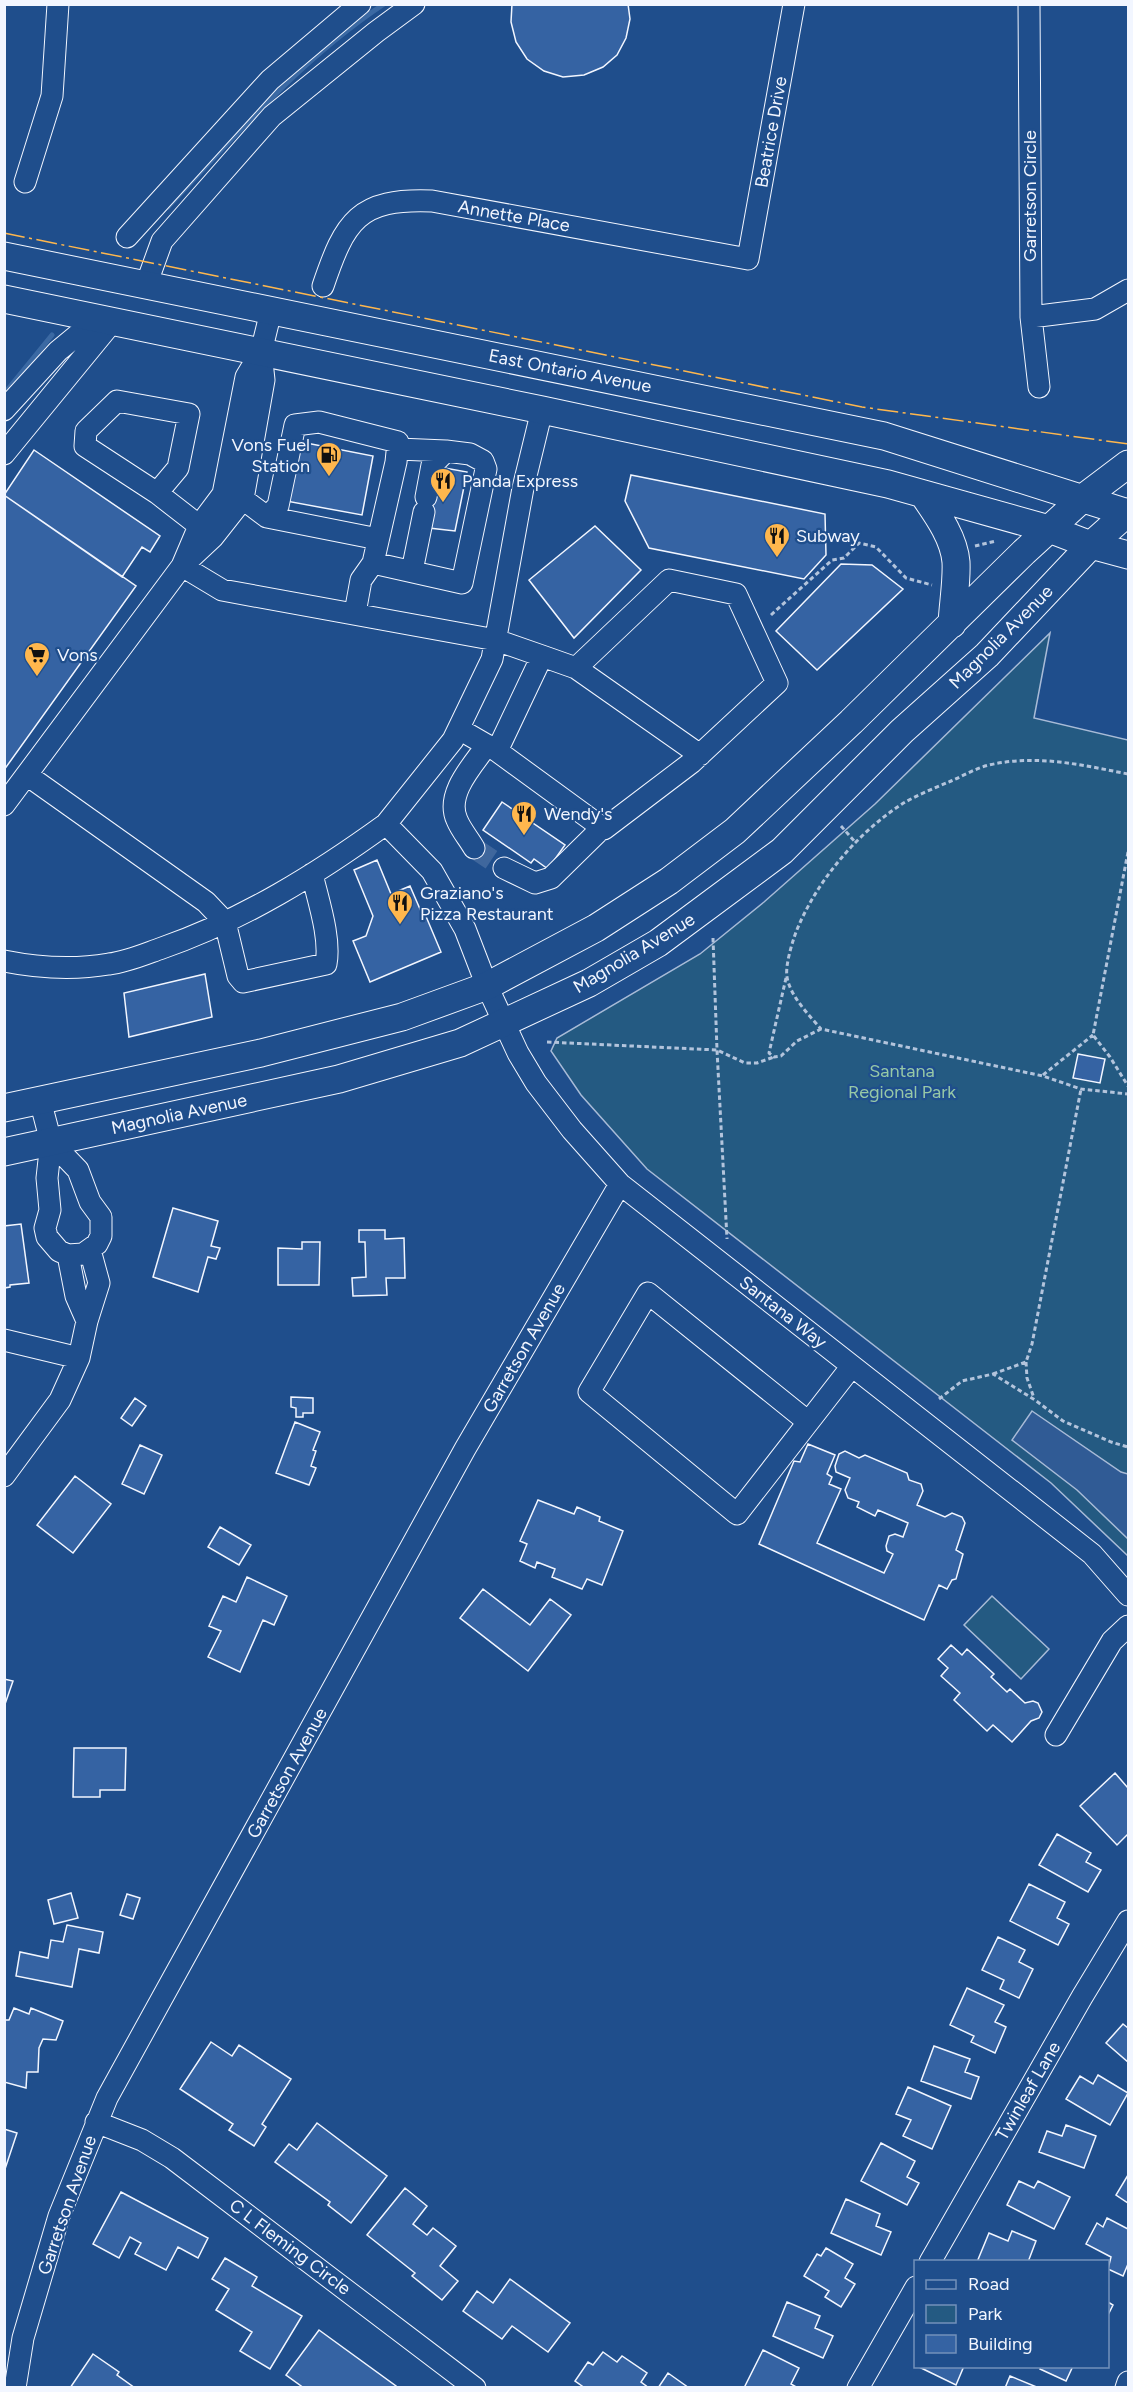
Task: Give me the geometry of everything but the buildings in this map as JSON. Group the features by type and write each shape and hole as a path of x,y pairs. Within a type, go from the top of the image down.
{"main road":[{"name":"East Ontario Avenue","path":"4,256 884,436 1128,513"},
{"path":"4,298 877,482 1049,529 1091,545 1128,555"},
{"path":"4,1108 261,1053 402,1017 487,986 596,928 669,881 735,831 1049,529 1083,498 1128,464"},
{"path":"923,494 941,522 954,550 956,562 952,624"},
{"name":"Magnolia Avenue","path":"4,1152 339,1079 460,1043 589,983 658,943 782,851 902,731 987,655 1091,545 1128,513"}],"street":[{"path":"25,182 52,96 58,4"},
{"path":"127,237 270,80 360,4"},
{"path":"146,285 162,242 272,116 414,4"},
{"name":"Beatrice Drive","path":"748,259 794,4"},
{"name":"Garretson Circle","path":"1029,4 1031,317 1039,387"},
{"name":"Annette Place","path":"323,286 338,244 354,220 376,207 404,200 432,201 748,259"},
{"path":"1031,317 1095,309 1128,290"},
{"path":"4,805 233,496 264,380 261,352 271,311"},
{"path":"4,410 58,351 106,319"},
{"path":"4,454 106,319"},
{"path":"157,493 178,468 189,414 117,401 86,431 85,446 157,493 206,531"},
{"path":"4,961 35,968 110,964 192,938 312,874 342,856 386,824 453,740 492,659 523,488 542,410"},
{"path":"267,517 278,506 295,425 319,422 398,442 373,563 361,580 354,613"},
{"path":"373,563 462,582 486,469 483,461 470,454 398,448"},
{"path":"412,571 432,465 446,451"},
{"path":"233,496 267,517 378,539"},
{"path":"182,566 222,590 496,640 576,668 700,755"},
{"path":"459,729 492,748 604,830 700,755 777,683 736,594 669,580 576,668"},
{"path":"474,848 456,818 454,798 470,769 492,748 542,656"},
{"path":"27,776 206,902 225,922 238,976 243,982 326,964 328,958 323,923 312,874"},
{"name":"Santana Way","path":"386,824 432,871 465,928 487,986 518,1053 536,1083 572,1130 620,1184 1092,1554 1128,1595"},
{"path":"504,868 535,883 551,878 602,828"},
{"path":"40,1100 51,1142 47,1178 50,1210 45,1228 52,1245 68,1254 76,1255 90,1250 101,1236 101,1217 90,1202 78,1170 51,1142"},
{"name":"Garretson Avenue","path":"15,2388 23,2338 59,2216 107,2098 465,1449 620,1184"},
{"path":"4,1476 60,1400 79,1358 87,1321 99,1283 90,1250"},
{"path":"68,1254 76,1296 87,1321"},
{"path":"807,1421 648,1293 589,1392 737,1514 852,1366"},
{"path":"4,1340 51,1349 79,1358"},
{"path":"1056,1734 1112,1641 1128,1626"},
{"name":"Twinleaf Lane","path":"931,2260 1127,1925"},
{"name":"C L Fleming Circle","path":"96,2122 142,2140 172,2158 475,2388"},
{"path":"858,2388 914,2289"},
{"path":"1126,2388 1128,2382"}],"path":[{"path":"771,615 832,560 844,558 859,543 876,547 906,578 923,581 939,589"},
{"path":"774,1057 769,1053 771,1041 792,944 803,916 820,884 856,843 902,804 986,766 1017,760 1039,759 1073,763 1128,774"},
{"path":"841,826 856,843"},
{"path":"1043,1076 1093,1035 1128,852"},
{"path":"713,938 728,1239"},
{"path":"786,976 800,1005 821,1029 1043,1076 1081,1089 1128,1094"},
{"path":"547,1042 717,1050 745,1063 757,1064 781,1056 797,1041 821,1029"},
{"path":"1093,1035 1128,1086"},
{"path":"1035,1400 1027,1378 1026,1362 1032,1344 1081,1089"},
{"path":"939,1399 962,1381 993,1374 1026,1362"},
{"path":"993,1374 1035,1400 1063,1421 1128,1447"}],"green space":[{"name":"Santana Regional Park","path":"1050,633 1034,718 1128,740 1128,1556 1051,1483 647,1169 581,1095 551,1051 557,1038 700,954 764,902 875,804"},
{"path":"992,1596 1049,1649 1021,1679 964,1625"}],"shaded area":[{"path":"1032,1411 1121,1472 1128,1474 1128,1539 1077,1490 1012,1440"}],"waterway":[{"path":"168,207 244,126 297,74 324,49 384,4"},
{"path":"4,394 52,335"}],"tunnel":[{"path":"474,848 504,868"}],"power":[{"path":"4,233 862,407 1128,444"}],"place":[{"name":"Vons Fuel Station","path":"329,478"},
{"name":"Panda Express","path":"443,504"},
{"name":"Subway","path":"777,559"},
{"name":"Vons","path":"37,678"},
{"name":"Wendy's","path":"524,837"},
{"name":"Graziano's Pizza Restaurant","path":"400,926"}]}
